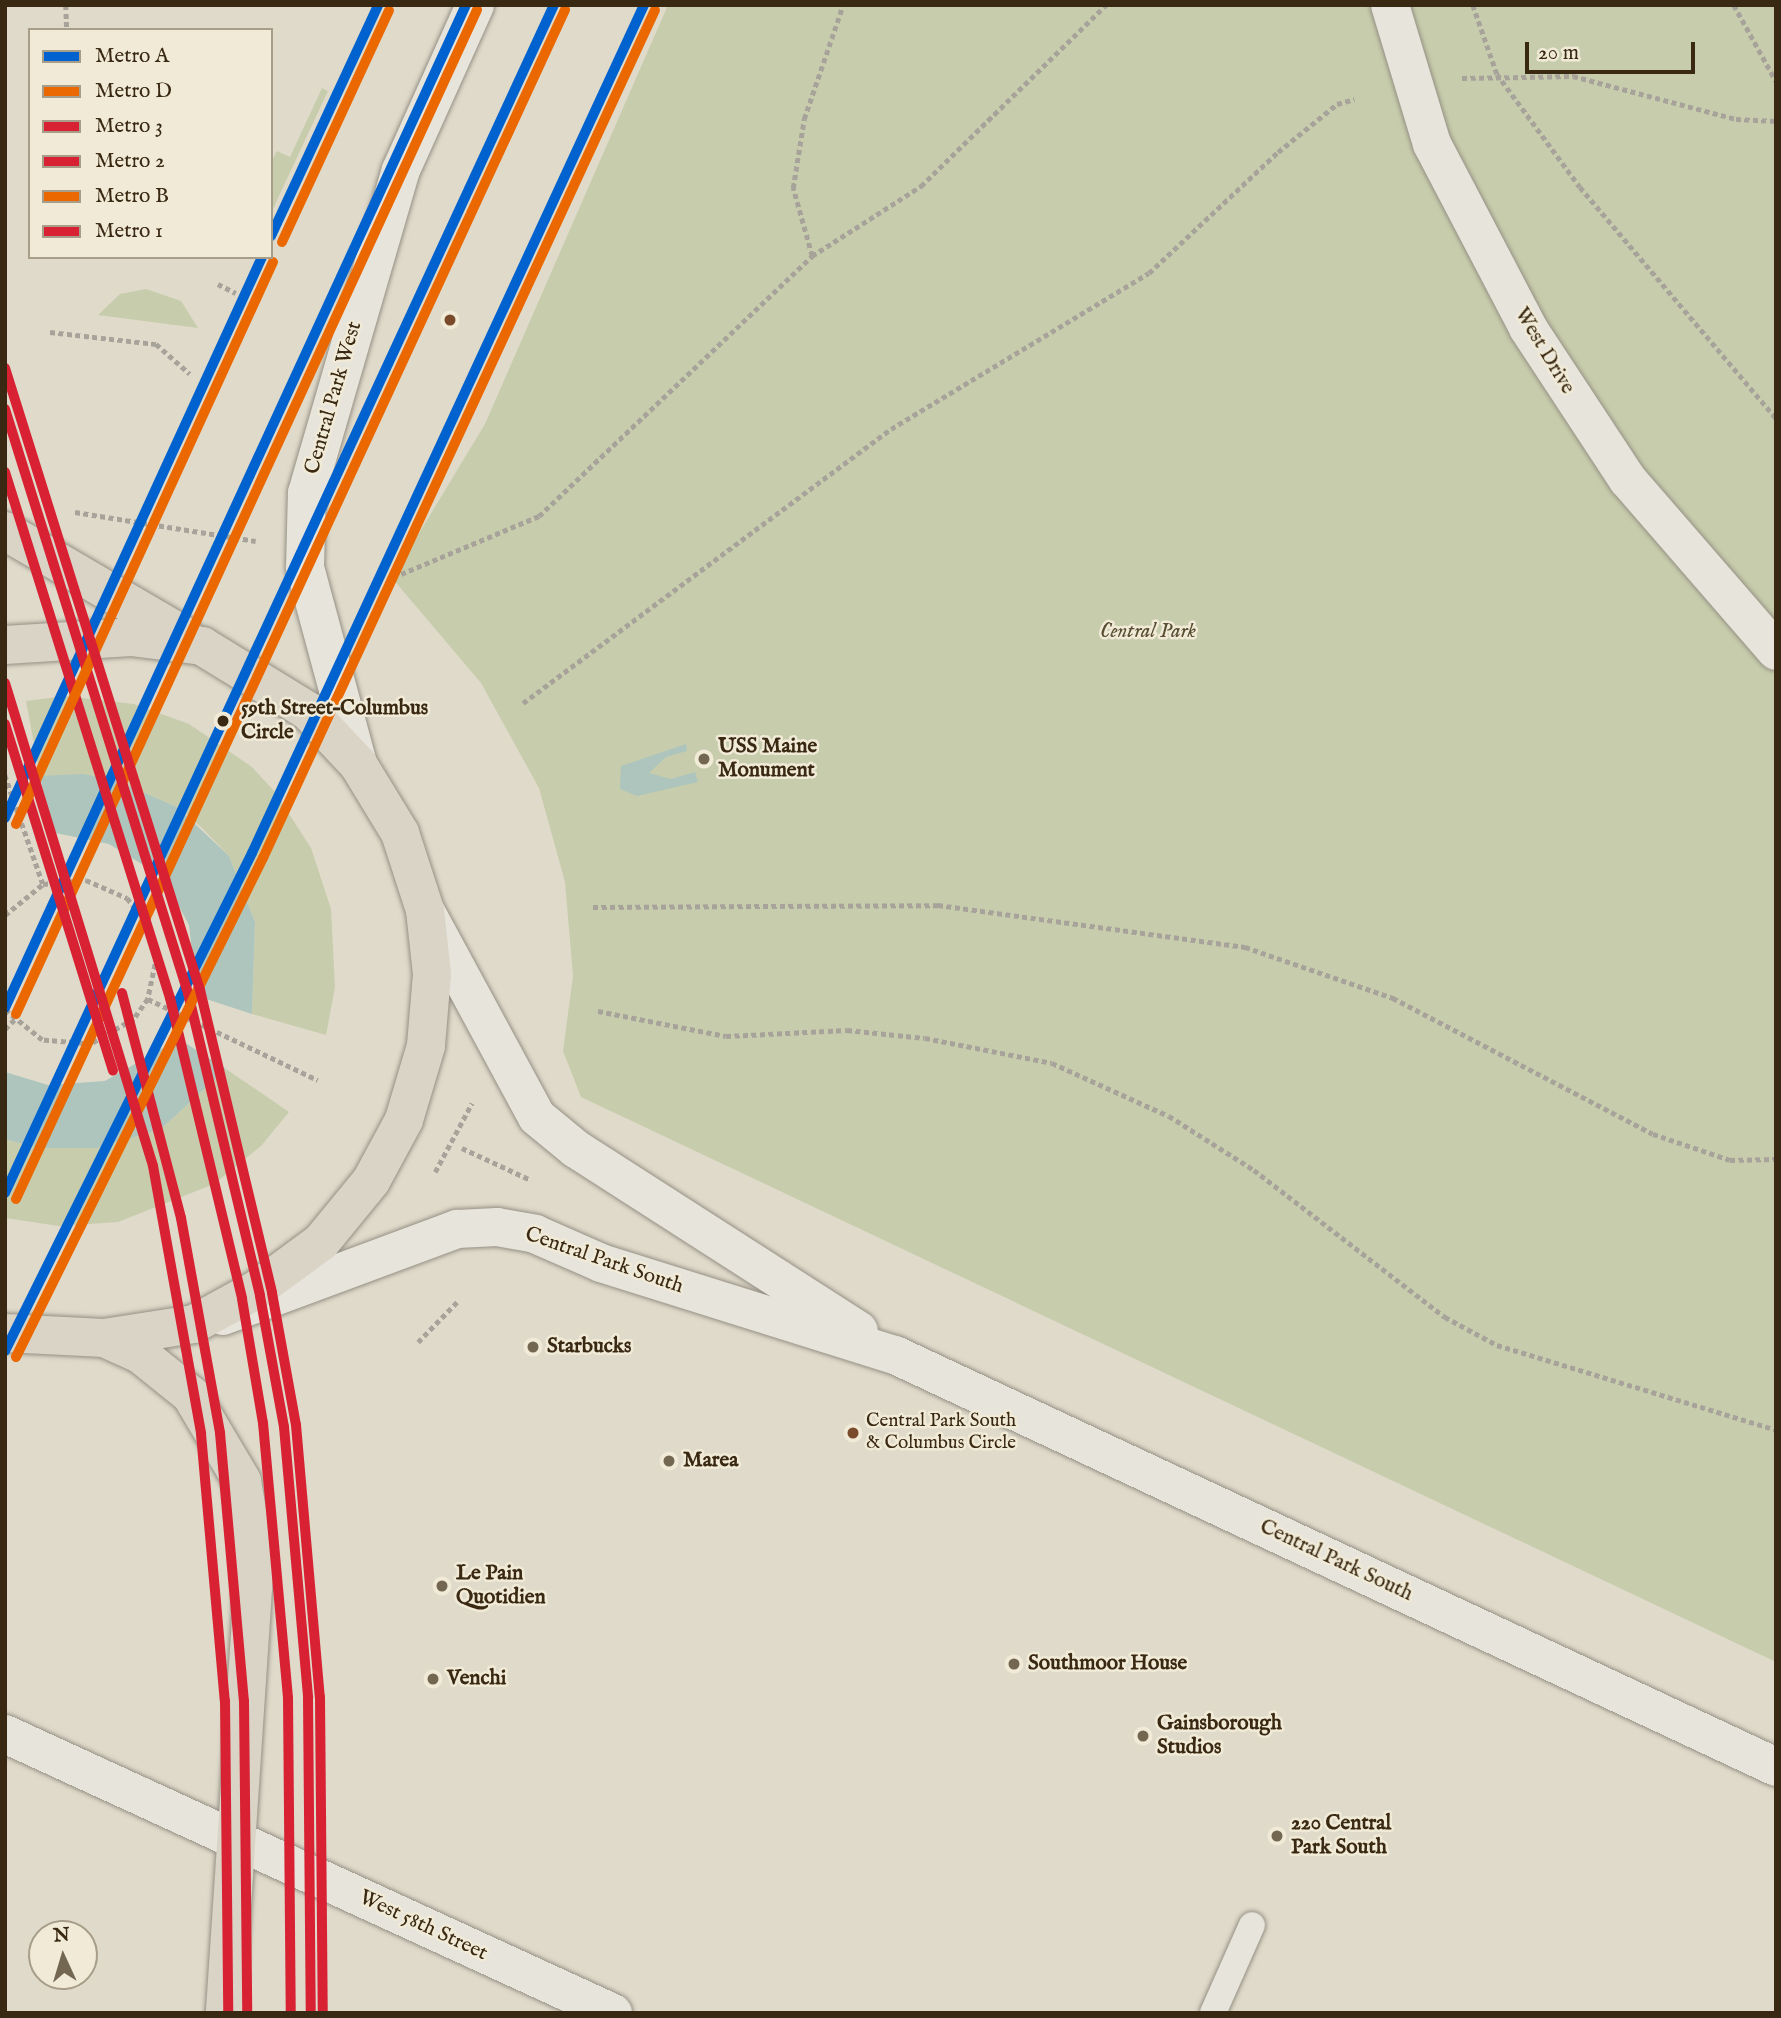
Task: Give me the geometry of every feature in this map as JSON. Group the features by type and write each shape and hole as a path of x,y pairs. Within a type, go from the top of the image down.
{"main road":[{"name":"Central Park West","path":"358,764 302,547 307,493 401,170 475,5"},
{"name":"West Drive","path":"1390,5 1432,144 1528,328 1628,480 1776,651"},
{"path":"5,531 281,690 358,764 400,833 425,909 430,1025 416,1088 389,1154 321,1242 256,1290 194,1324 104,1338 5,1333"},
{"path":"5,645 131,637 202,646"},
{"name":"Central Park South","path":"425,909 537,1117 556,1134 895,1355"},
{"name":"Central Park South","path":"194,1324 282,1298 457,1229 498,1227 895,1355 1776,1767"},
{"path":"104,1338 140,1354 191,1395 242,1481 255,1559 225,2013"},
{"name":"West 58th Street","path":"5,1734 612,2013"}],"lane":[{"path":"1213,2013 1252,1925"}],"path":[{"path":"68,5 68,28"},
{"path":"812,256 793,188 804,118 843,5"},
{"path":"401,574 538,516 812,256 921,186 1105,5"},
{"path":"1473,5 1497,74 1580,187 1776,418"},
{"path":"1734,5 1776,81"},
{"path":"1451,79 1497,74 1573,76 1736,119 1776,121"},
{"path":"523,703 891,429 1149,272 1278,152 1337,104 1354,99"},
{"path":"218,284 236,293"},
{"path":"50,332 156,344 190,374"},
{"path":"59,511 302,547"},
{"path":"5,775 43,884"},
{"path":"5,915 43,884 86,880 134,906 157,956 148,999 115,1034 91,1044 42,1040 5,1010"},
{"path":"593,907 938,905 1245,947 1393,998 1654,1134 1730,1160 1776,1159"},
{"path":"148,999 318,1080"},
{"path":"598,1011 726,1036 847,1030 925,1038 1052,1063 1169,1116 1233,1156 1445,1317 1497,1345 1776,1430"},
{"path":"5,1029 14,1020"},
{"path":"429,1177 442,1167 477,1093 510,1070"},
{"path":"462,1148 546,1186"},
{"path":"418,1342 457,1302"}],"green space":[{"name":"Central Park","path":"668,5 1776,5 1776,1662 581,1097 563,1051 573,976 565,882 539,788 481,683 392,578 485,424"},
{"path":"322,88 328,91 273,209 273,158 277,151 290,157"},
{"path":"146,289 181,301 198,328 98,315 120,294"},
{"path":"65,696 134,704 189,724 252,767 275,792 311,848 331,909 335,987 326,1035 252,1014 255,922 229,856 202,828 177,807 115,780 40,776 26,701"},
{"path":"226,1069 289,1112 261,1146 214,1184 118,1222 59,1226 5,1218 5,1139 37,1148 96,1148 161,1129"}],"shaded area":[{"path":"686,744 687,751 666,757 649,773 671,779 695,772 698,782 637,796 620,789 621,766"},
{"path":"83,774 115,780 177,807 229,856 255,922 252,1014 197,996 189,925 163,877 109,844 51,832 40,776"},
{"path":"179,1039 226,1069 161,1129 97,1148 37,1148 5,1139 5,1072 48,1085 105,1081"}],"metro line":[{"name":"A","path":"273,232 378,5"},
{"name":"A","path":"5,1008 466,5"},
{"name":"A","path":"5,1193 554,5"},
{"name":"A","path":"5,1351 252,853 644,5"},
{"name":"B","path":"282,242 389,10"},
{"name":"D","path":"16,1014 477,10"},
{"name":"D","path":"16,1199 565,10"},
{"name":"B","path":"16,1357 263,858 655,10"},
{"name":"A","path":"5,818 261,259"},
{"name":"B","path":"16,824 273,262"},
{"name":"1","path":"5,368 200,990 272,1293 296,1425 320,1697 323,2013"},
{"name":"2","path":"5,409 188,993 260,1296 284,1427 308,1698 311,2013"},
{"name":"3","path":"5,472 170,998 242,1299 263,1423 288,1698 291,2013"},
{"name":"1","path":"5,683 153,1166 201,1434 225,1701 228,2013"},
{"name":"2","path":"5,724 113,1071"},
{"name":"2","path":"122,993 181,1218 220,1433 244,1701 247,2013"}],"place":[{"name":"59th Street–Columbus Circle","path":"223,721"},
{"name":"USS Maine Monument","path":"704,759"},
{"name":"Starbucks","path":"533,1347"},
{"name":"Central Park South & Columbus Circle","path":"853,1433"},
{"name":"Marea","path":"669,1461"},
{"name":"Le Pain Quotidien","path":"442,1586"},
{"name":"Southmoor House","path":"1014,1664"},
{"name":"Venchi","path":"433,1679"},
{"name":"Gainsborough Studios","path":"1143,1736"},
{"name":"220 Central Park South","path":"1277,1836"}]}
